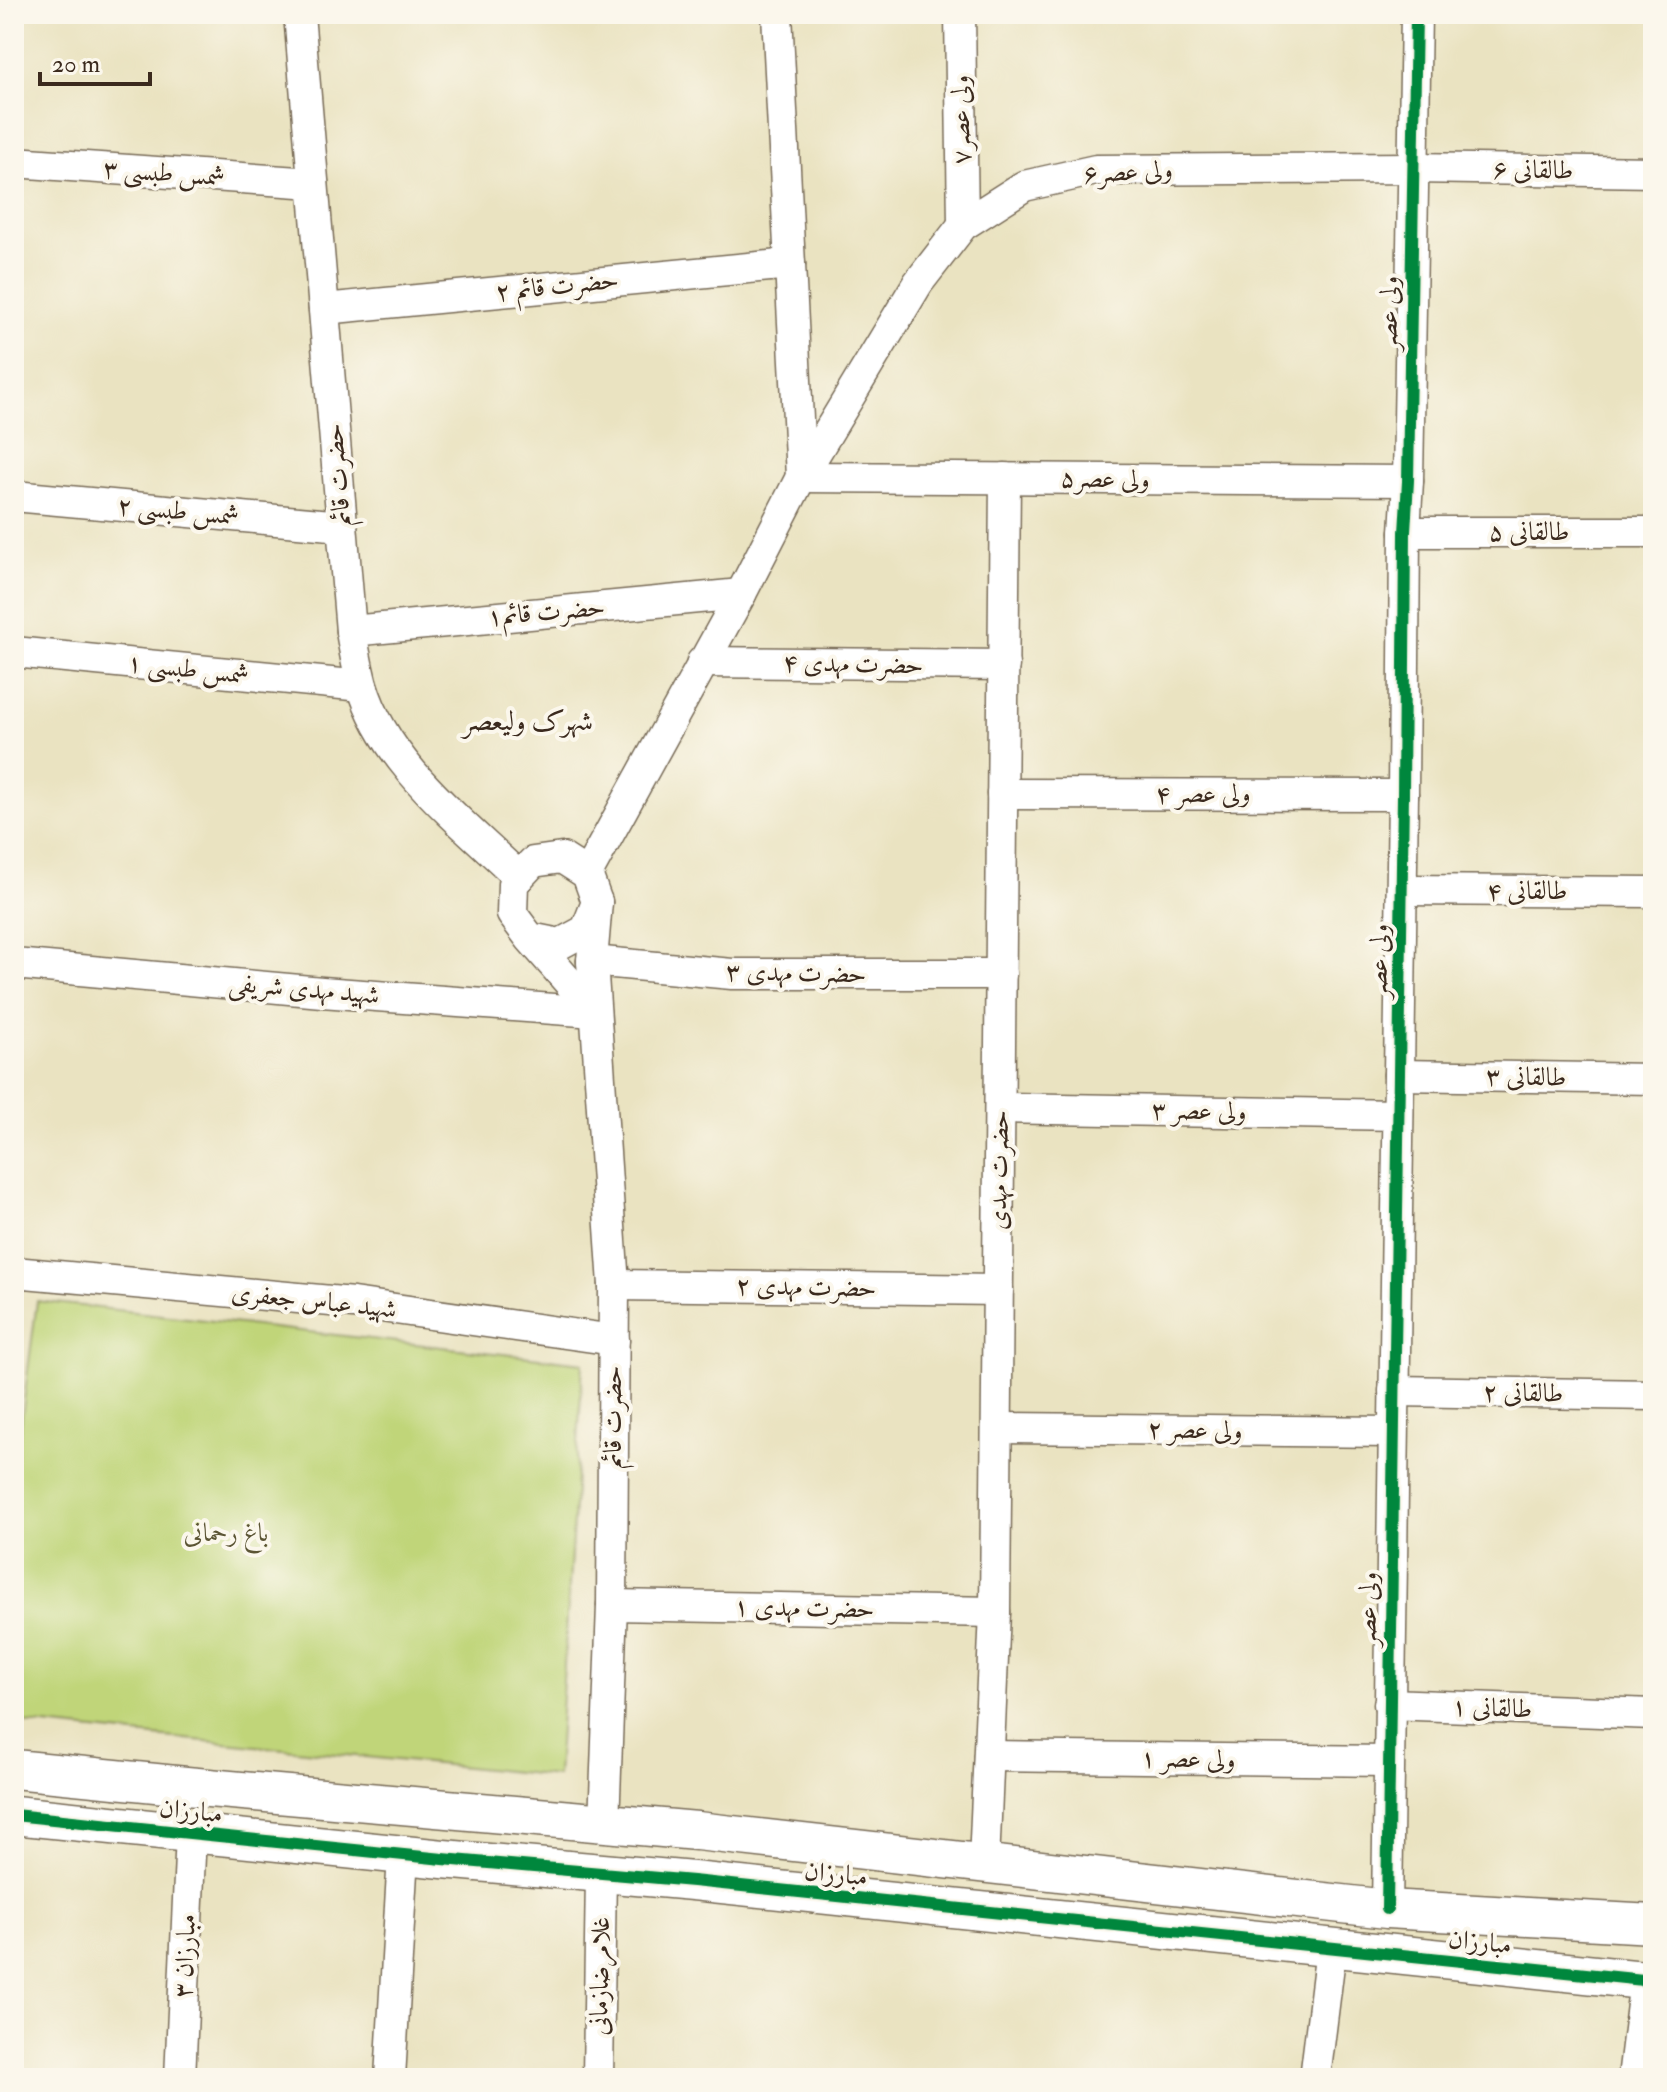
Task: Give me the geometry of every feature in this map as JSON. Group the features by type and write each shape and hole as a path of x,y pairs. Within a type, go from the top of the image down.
{"street":[{"name":"حضرت قائم","path":"299,14 351,631 362,686 384,732 414,777 519,877"},
{"path":"530,938 560,944 586,930 592,888 702,662 801,477 777,14"},
{"name":"ولی عصر۷","path":"960,14 963,225"},
{"name":"ولی عصر","path":"1387,1909 1405,532 1416,14"},
{"name":"شمس طبسی ۳","path":"14,162 313,183"},
{"name":"ولی عصر۶","path":"801,477 918,283 963,225 1024,186 1096,170 1413,168"},
{"name":"طالقانی ۶","path":"1413,168 1653,172"},
{"name":"حضرت قائم ۲","path":"324,309 790,264"},
{"name":"ولی عصر۵","path":"801,477 1408,481"},
{"name":"حضرت مهدی","path":"984,1863 995,1612 1005,478"},
{"name":"شمس طبسی ۲","path":"14,496 342,526"},
{"name":"طالقانی ۵","path":"1405,532 1653,532"},
{"name":"حضرت قائم۱","path":"351,631 741,594"},
{"name":"شمس طبسی ۱","path":"14,652 362,686"},
{"name":"حضرت مهدی ۴","path":"702,662 1004,665"},
{"name":"ولی عصر ۴","path":"1002,794 1403,795"},
{"path":"592,888 562,858 533,862 513,884 512,914 595,1012"},
{"name":"حضرت قائم","path":"592,888 592,961 614,1285 612,1605 604,1824"},
{"name":"طالقانی ۴","path":"1402,890 1653,892"},
{"name":"حضرت مهدی ۳","path":"592,961 732,974 1001,974"},
{"name":"شهید مهدی شریفی","path":"14,964 322,992 595,1012"},
{"name":"طالقانی ۳","path":"1399,1075 1653,1079"},
{"name":"ولی عصر ۳","path":"1000,1108 1398,1115"},
{"name":"شهید عباس جعفری","path":"14,1272 353,1303 614,1340"},
{"name":"حضرت مهدی ۲","path":"614,1285 998,1290"},
{"name":"طالقانی ۲","path":"1394,1391 1653,1395"},
{"name":"ولی عصر ۲","path":"997,1428 1393,1432"},
{"name":"حضرت مهدی ۱","path":"612,1605 995,1612"},
{"name":"طالقانی ۱","path":"1389,1704 1653,1714"},
{"name":"ولی عصر ۱","path":"989,1756 1388,1761"},
{"name":"مبارزان","path":"14,1769 697,1831 1387,1909 1653,1924"},
{"name":"مبارزان","path":"14,1815 1649,1981"},
{"path":"601,1873 604,1824"},
{"name":"مبارزان ۳","path":"180,2078 191,1833"},
{"path":"390,2078 403,1855"},
{"name":"غلامرضازمانی","path":"598,2078 601,1873"},
{"path":"1315,2078 1331,1949"},
{"path":"1633,2078 1649,1981"}],"green space":[{"name":"باغ رحمانی","path":"37,1301 583,1363 557,1776 14,1722 14,1477"}],"cycle path":[{"path":"1387,1909 1405,532 1416,14"},
{"path":"14,1815 693,1881 1653,1981"}],"district":[{"name":"شهرک ولیعصر","path":"528,721"}]}
